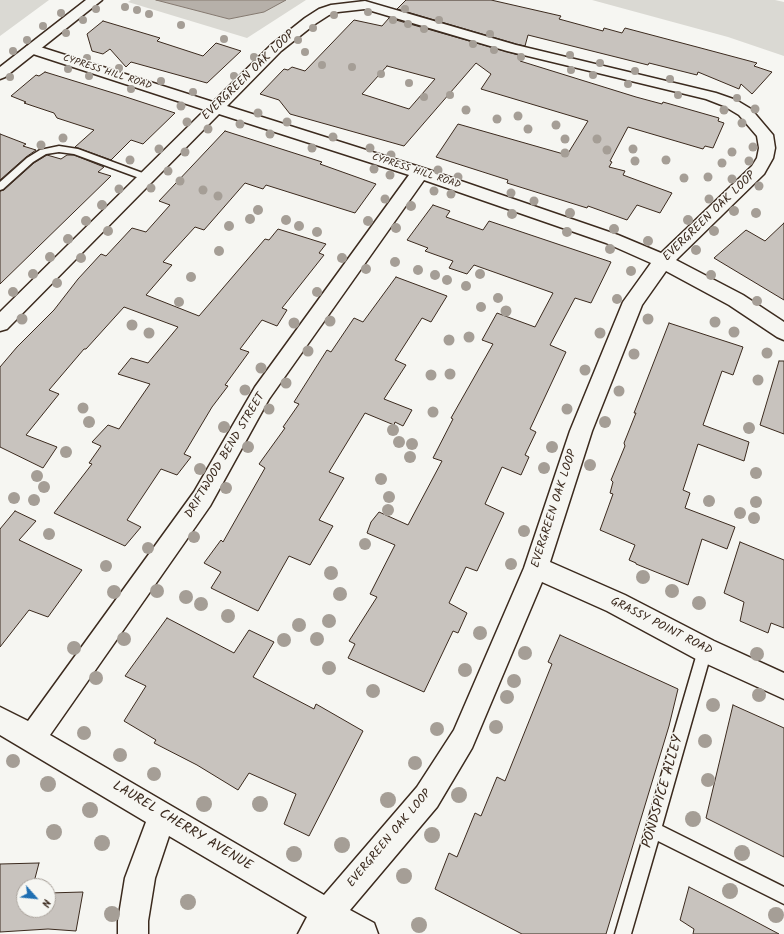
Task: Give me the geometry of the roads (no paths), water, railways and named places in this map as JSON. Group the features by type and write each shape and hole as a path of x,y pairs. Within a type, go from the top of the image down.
{"street":[{"path":"0,74 95,0"},
{"name":"EVERGREEN OAK LOOP","path":"0,324 145,177 276,48 296,31 324,12 349,5 365,5 378,8 512,48 711,96 730,103 745,112 765,135 767,148 765,158 758,170 663,262 633,302 580,431 536,568 463,739 427,797 321,923"},
{"name":"CYPRESS HILL ROAD","path":"32,49 420,173 612,238 663,262 736,300 784,332"},
{"name":"DRIFTWOOD BEND STREET","path":"32,738 202,500 262,393 420,173"},
{"name":"GRASSY POINT ROAD","path":"536,568 616,603 705,650 784,686"},
{"name":"LAUREL CHERRY AVENUE","path":"0,720 162,815 321,923 363,934"},
{"path":"133,934 133,921 140,878 162,815"}],"lane":[{"path":"0,187 30,160 43,152 59,149 75,151 145,177"},
{"name":"PONDSPICE ALLEY","path":"624,934 705,650"},
{"path":"653,830 784,896"}]}
